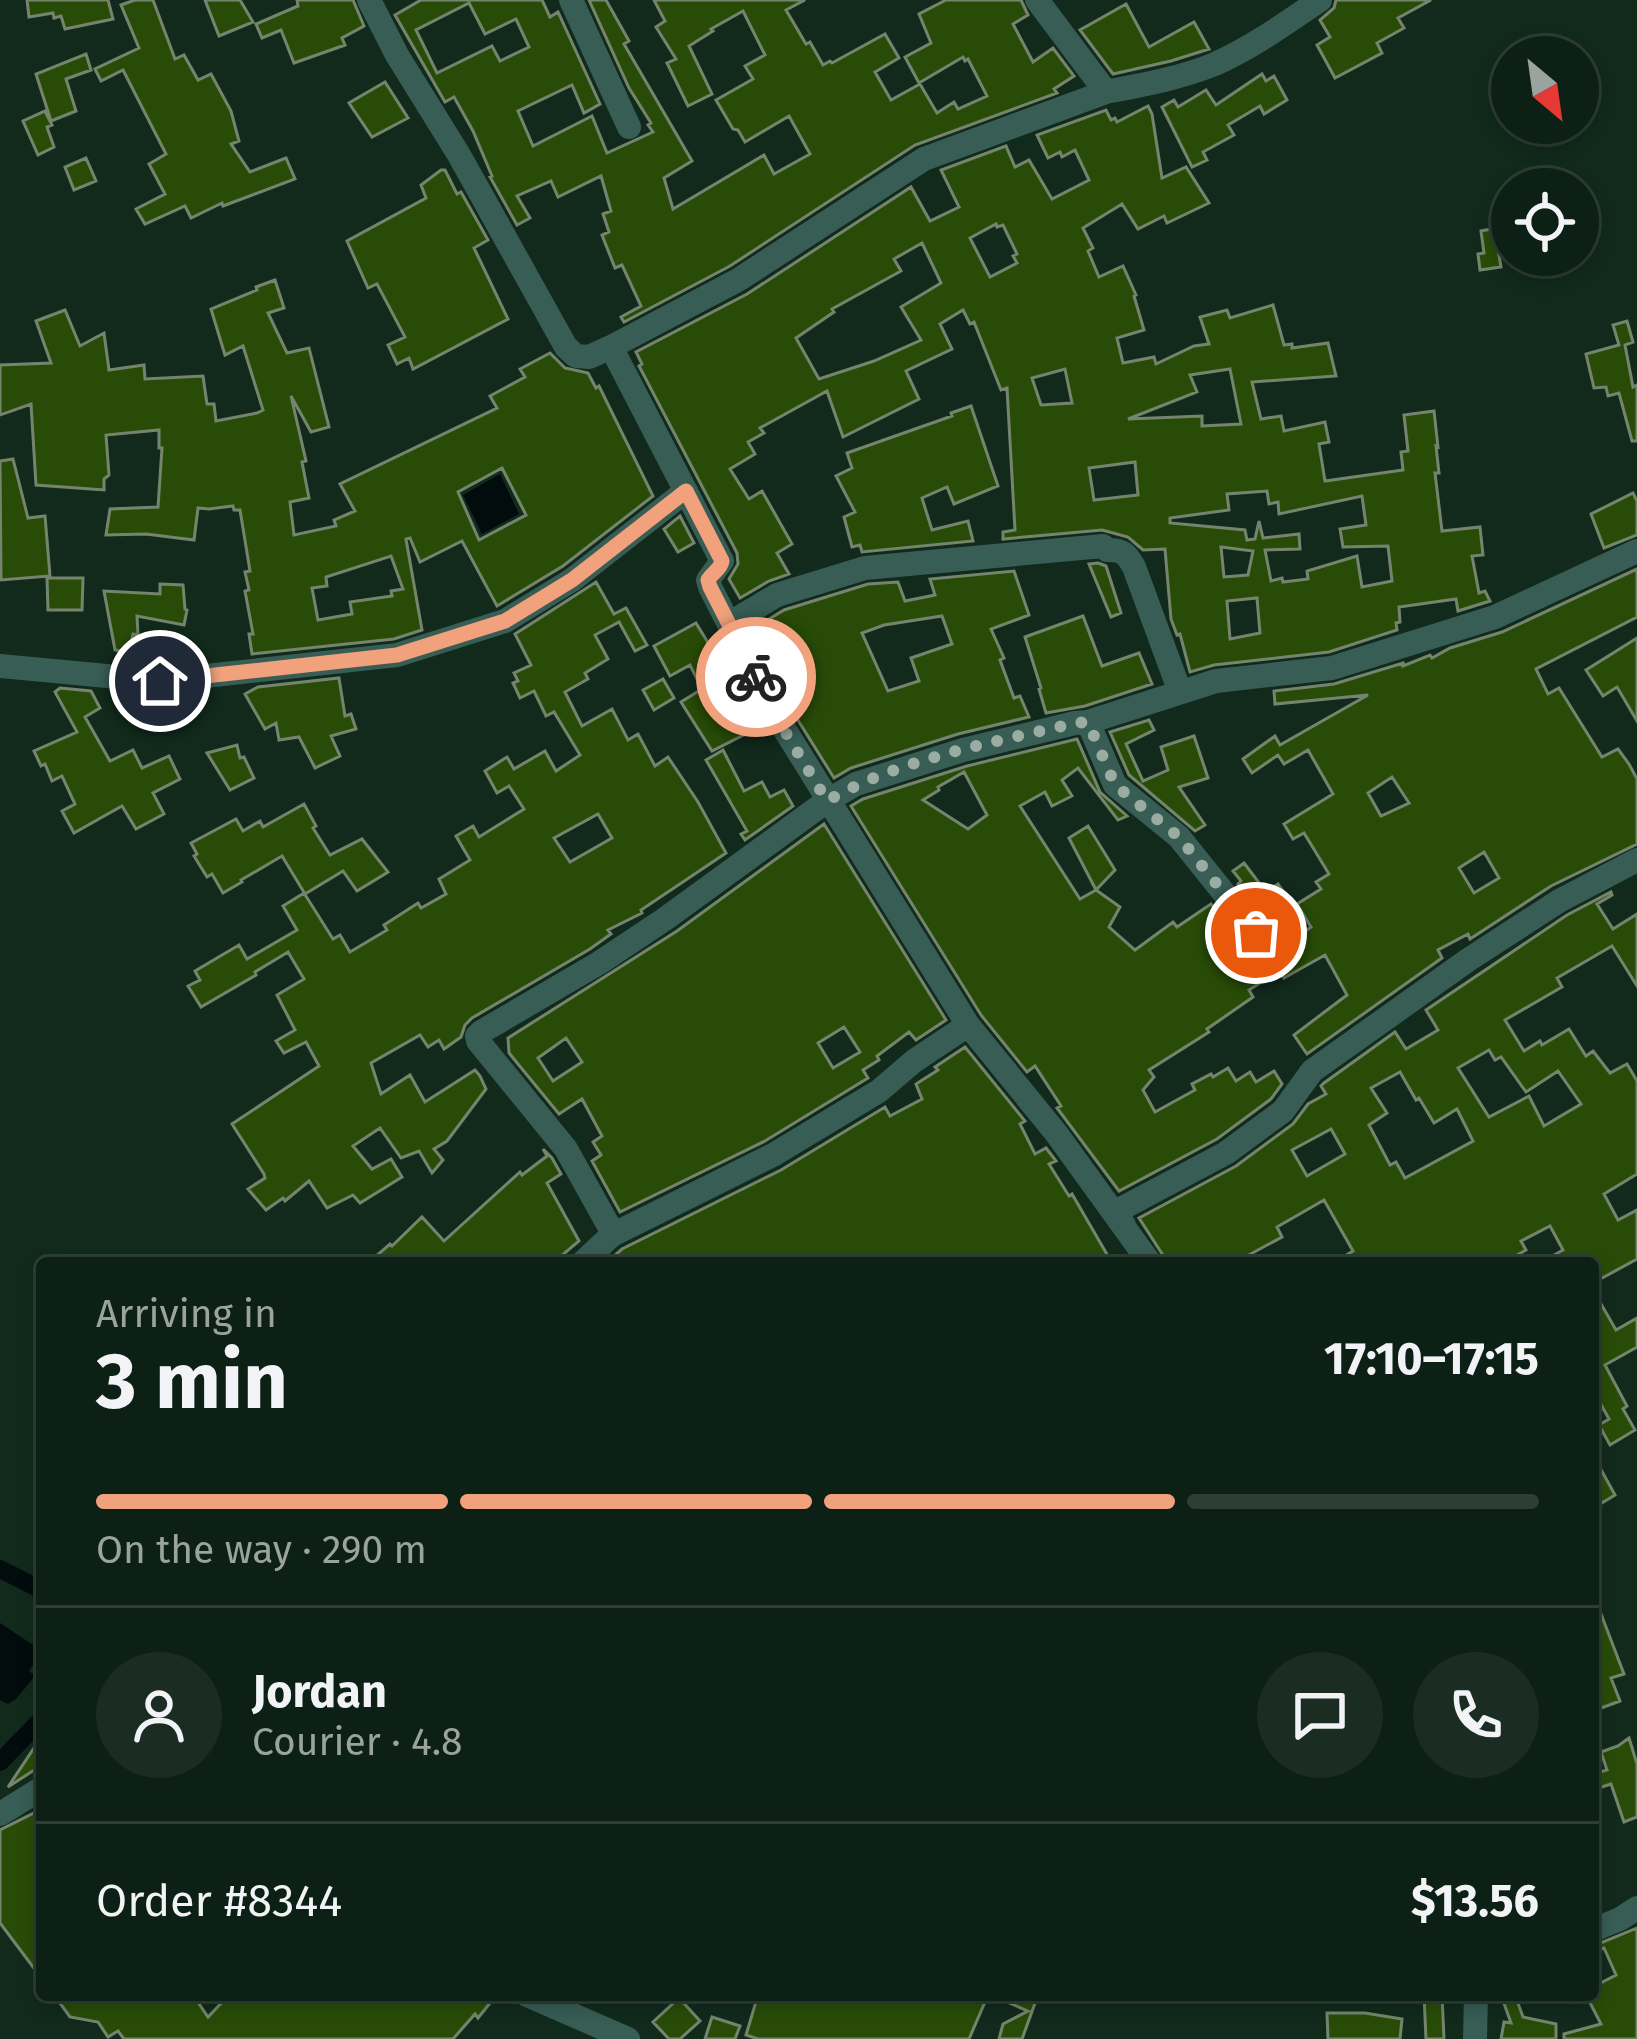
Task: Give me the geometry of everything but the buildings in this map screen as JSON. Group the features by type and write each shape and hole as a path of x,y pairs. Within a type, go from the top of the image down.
{"street":[{"path":"368,0 566,347 576,356 589,357 738,280 924,158 1106,92 1212,65 1256,43 1321,0"},
{"path":"571,0 629,127"},
{"path":"1037,0 1106,92"},
{"path":"611,347 722,561 708,580 772,710 968,1025 1125,1227"},
{"path":"0,666 160,681 397,655 505,621 572,580 686,491"},
{"path":"730,622 777,595 866,568 1103,546 1126,553 1134,567 1180,692"},
{"path":"612,1235 566,1149 477,1036 665,920 827,801 856,784 963,750 1088,722 1216,682 1332,668 1495,617 1637,551"},
{"path":"1088,722 1115,785 1179,837 1256,933"},
{"path":"1146,1257 1114,1212 1226,1153 1283,1111 1312,1072 1449,974 1559,901 1637,860"},
{"path":"588,1257 612,1235 772,1155 879,1091 968,1025"},
{"path":"0,1814 36,1792"},
{"path":"1599,1928 1637,1908"},
{"path":"541,2001 628,2039"},
{"path":"1475,2039 1476,2001"}],"shaded area":[{"path":"500,474 519,514 482,534 463,495"},
{"path":"0,1623 36,1647 36,1660 29,1671 35,1676 16,1699 8,1704 0,1700"}],"waterway":[{"path":"0,1569 36,1587"},
{"path":"0,1762 36,1725"}],"way so far":[{"path":"756,677 827,801 856,784 963,750 1088,722 1115,785 1179,837 1256,933"}],"route":[{"path":"160,681 397,655 505,621 572,580 686,491 722,561 708,580 710,587 756,677"}]}
